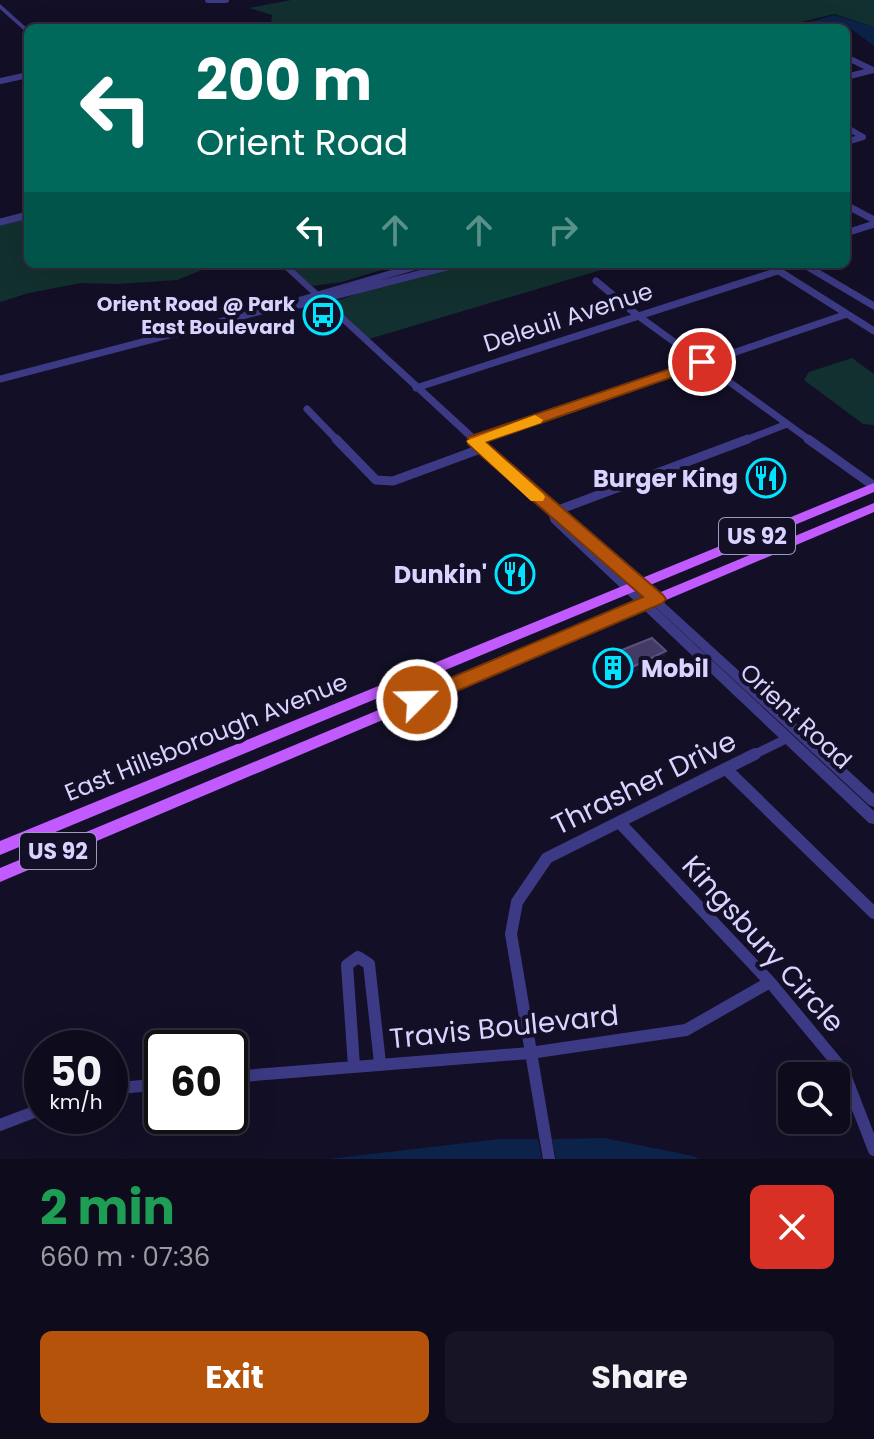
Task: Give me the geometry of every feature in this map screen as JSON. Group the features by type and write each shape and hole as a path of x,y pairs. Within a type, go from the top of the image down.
{"main road":[{"name":"East Hillsborough Avenue","path":"0,848 874,487"},
{"path":"805,536 823,522 866,503 874,495"},
{"name":"US 92","path":"650,602 874,507"},
{"name":"East Hillsborough Avenue","path":"0,875 650,602"},
{"path":"310,720 323,739"},
{"path":"103,805 115,827"}],"street":[{"path":"208,0 226,0"},
{"path":"0,6 24,28"},
{"path":"850,59 873,70"},
{"path":"850,76 873,70"},
{"path":"0,81 24,76"},
{"path":"850,129 863,137 850,141"},
{"path":"850,210 873,223"},
{"path":"0,222 24,216"},
{"path":"850,232 873,223"},
{"name":"Orient Road","path":"287,268 478,445 553,512 564,517 650,602 869,800 874,818"},
{"path":"318,296 411,268"},
{"path":"0,379 171,332 436,268"},
{"path":"774,268 874,331"},
{"path":"810,268 874,306"},
{"name":"Deleuil Avenue","path":"416,388 778,271"},
{"path":"596,281 637,315 874,487"},
{"path":"307,409 376,480 393,481 478,445 702,362 847,314"},
{"path":"553,512 787,424"},
{"name":"Orient Road","path":"650,602 788,738 869,800"},
{"name":"Thrasher Drive","path":"549,1159 511,934 510,918 521,890 547,858 788,738"},
{"path":"726,769 874,913"},
{"name":"Kingsbury Circle","path":"620,823 770,982 843,1070 874,1150"},
{"path":"354,1066 347,965 358,957 369,964 380,1063"},
{"name":"Travis Boulevard","path":"248,1075 530,1053 686,1030 770,982"},
{"path":"0,1125 24,1116"}],"green space":[{"path":"291,0 874,0 874,27 834,14 793,24 271,24 272,15 249,8"},
{"path":"24,218 24,268 207,268 177,280 81,283 0,302 0,224"},
{"path":"292,268 388,268 342,282 312,286"},
{"path":"458,268 608,268 369,339 330,303 426,273"},
{"path":"852,358 874,374 874,425 863,424 804,380 809,372"}],"water":[{"path":"834,15 874,27 874,46 850,29 850,24 804,24"},
{"path":"604,1138 699,1159 556,1159 552,1139"},
{"path":"500,1139 538,1139 542,1159 328,1159"}],"building":[{"path":"652,638 666,651 626,670 623,667 617,670 604,657"}],"slow traffic":[{"path":"535,420 474,441 537,497"}],"place":[{"name":"Orient Road @ Park East Boulevard","path":"323,315"},
{"name":"Burger King","path":"766,478"},
{"name":"Dunkin'","path":"515,574"},
{"name":"Mobil","path":"613,668"}],"route":[{"path":"417,700 657,599 474,441 702,362"}]}
